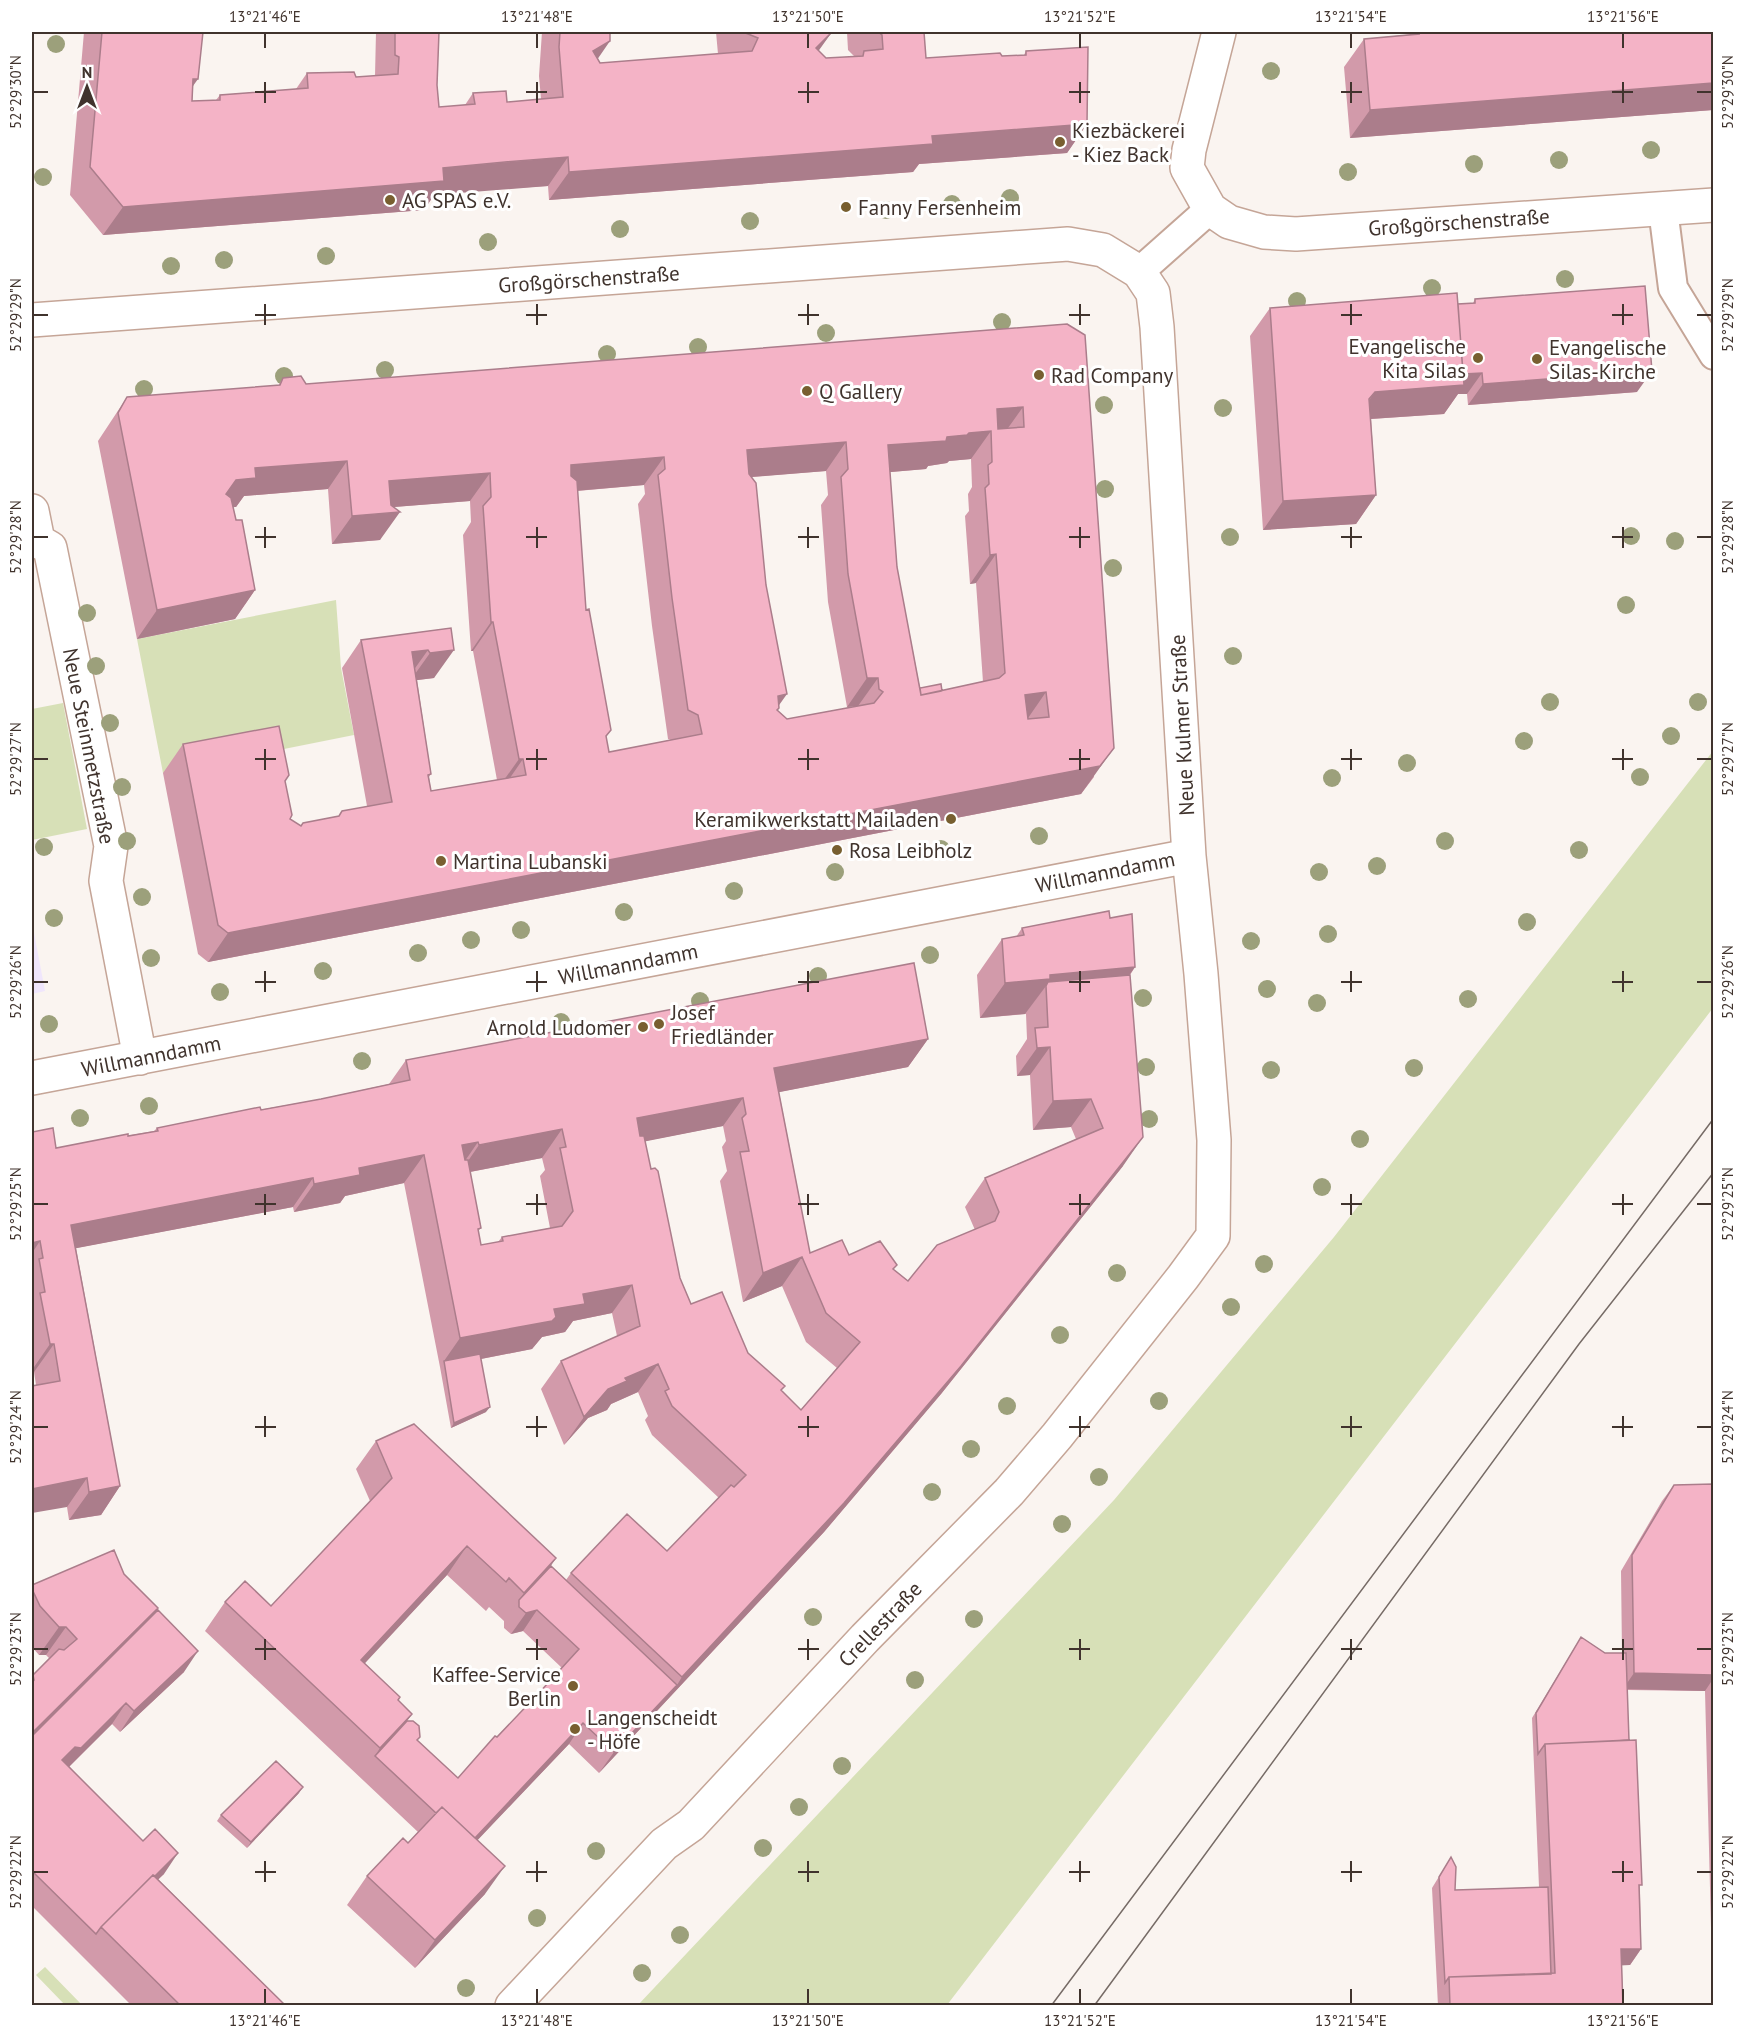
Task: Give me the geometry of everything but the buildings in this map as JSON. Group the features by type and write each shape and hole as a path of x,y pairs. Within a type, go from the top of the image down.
{"street":[{"path":"1210,209 1187,168 1189,150 1219,32"},
{"name":"Großgörschenstraße","path":"1210,209 1229,222 1264,232 1296,234 1713,205"},
{"name":"Großgörschenstraße","path":"32,320 1068,244 1102,250 1139,272"},
{"name":"Neue Kulmer Straße","path":"1139,272 1153,293 1157,320 1189,856 1214,1140 1214,1217"},
{"name":"Neue Steinmetzstraße","path":"32,511 38,541 50,548 111,846 106,881 140,1058"},
{"name":"Willmanndamm","path":"32,1078 1189,856"},
{"name":"Crellestraße","path":"512,2006 664,1844 691,1825 866,1638 1009,1492 1057,1436 1183,1277 1212,1236 1214,1217"}],"lane":[{"path":"1139,272 1210,209"},
{"path":"1663,209 1673,288 1713,354"}],"shaded area":[{"path":"32,922 45,991 32,994"}],"green space":[{"path":"336,600 341,668 354,735 163,773 137,639"},
{"path":"63,703 87,829 32,840 32,709"},
{"path":"1713,751 1713,1008 947,2005 638,2005 1114,1500 1334,1237"},
{"path":"45,1967 82,2005 65,2005 36,1975"}],"tram line":[{"path":"1051,2006 1714,1118"},
{"path":"1094,2006 1579,1344 1714,1172"}],"place":[{"name":"Kiezbäckerei - Kiez Back","path":"1060,142"},
{"name":"AG SPAS e.V.","path":"390,200"},
{"name":"Fanny Fersenheim","path":"846,207"},
{"name":"Evangelische Kita Silas","path":"1478,358"},
{"name":"Evangelische Silas-Kirche","path":"1537,359"},
{"name":"Rad Company","path":"1039,375"},
{"name":"Q Gallery","path":"807,391"},
{"name":"Keramikwerkstatt Mailaden","path":"951,819"},
{"name":"Rosa Leibholz","path":"837,850"},
{"name":"Martina Lubanski","path":"441,861"},
{"name":"Josef Friedländer","path":"659,1024"},
{"name":"Arnold Ludomer","path":"643,1027"},
{"name":"Kaffee-Service Berlin","path":"573,1686"},
{"name":"Langenscheidt - Höfe","path":"575,1729"}]}
